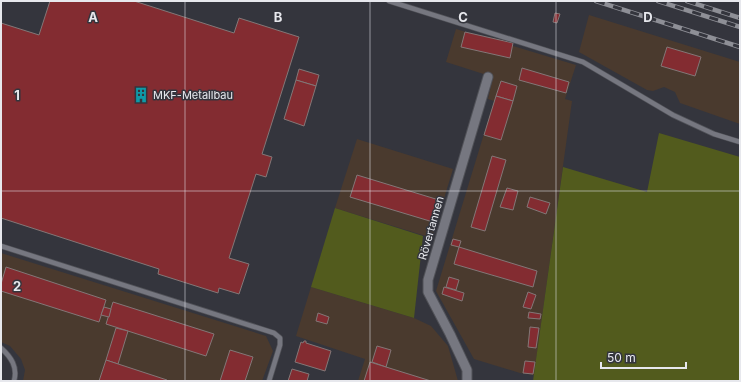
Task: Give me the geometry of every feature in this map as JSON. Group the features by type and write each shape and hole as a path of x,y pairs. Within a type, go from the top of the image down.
{"street":[{"name":"Rövertannen","path":"467,381 467,370 428,292 428,280 488,77"}],"lane":[{"path":"389,1 583,62 673,115 714,134 740,142"},
{"path":"1,246 274,333 280,338 280,345 269,381"},
{"path":"1,348 11,356 16,373 14,381"}],"shaded area":[{"path":"589,15 740,62 740,124 680,103 675,92 664,87 653,91 647,90 579,52"},
{"path":"456,29 576,65 565,99 572,101 534,375 520,373 474,359 436,291 494,101 488,99 493,77 446,62"},
{"path":"357,139 453,169 432,238 335,208"},
{"path":"1,253 266,336 273,351 262,381 23,381 25,370 21,359 10,346 1,342"},
{"path":"311,287 414,318 431,326 448,346 458,381 358,381 365,359 296,336"}],"green space":[{"path":"659,133 740,157 740,381 533,381 563,167 647,192"},
{"path":"335,208 423,236 414,318 311,287"}],"building":[{"name":"MKF-Metallbau","path":"50,1 134,1 234,33 239,18 299,37 262,154 272,157 266,177 256,174 229,258 249,264 239,294 219,288 218,293 158,274 159,269 1,218 1,23 39,35"},
{"path":"555,13 560,14 557,23 553,22"},
{"path":"465,32 513,43 510,58 461,47"},
{"path":"667,47 701,57 695,76 661,66"},
{"path":"522,68 569,82 566,93 519,80"},
{"path":"299,69 319,75 316,86 296,80"},
{"path":"296,80 316,86 304,126 284,119"},
{"path":"501,81 517,86 513,101 496,96"},
{"path":"496,96 513,101 501,140 484,135"},
{"path":"492,156 506,160 485,231 471,227"},
{"path":"357,175 439,200 433,222 350,197"},
{"path":"507,188 518,191 513,210 500,207"},
{"path":"530,197 550,203 546,214 527,207"},
{"path":"453,239 461,241 459,247 451,245"},
{"path":"459,247 537,271 533,287 454,264"},
{"path":"6,267 106,300 99,322 1,291 1,284"},
{"path":"449,277 459,280 456,290 446,287"},
{"path":"444,287 464,293 462,301 442,294"},
{"path":"528,292 536,295 531,309 523,307"},
{"path":"113,302 214,334 206,356 106,324"},
{"path":"104,307 111,309 109,317 101,315"},
{"path":"529,312 541,314 540,319 528,318"},
{"path":"318,313 329,317 327,324 316,321"},
{"path":"530,327 539,328 536,348 528,347"},
{"path":"116,328 128,331 118,364 106,360"},
{"path":"304,341 331,351 325,371 295,362 301,342 303,343"},
{"path":"377,346 391,350 386,367 372,362"},
{"path":"230,350 253,357 245,381 220,381"},
{"path":"106,360 167,380 99,381"},
{"path":"525,361 535,362 533,374 523,373"},
{"path":"370,362 386,367 431,381 364,381"},
{"path":"292,369 309,374 307,381 288,381"}],"railway":[{"path":"596,1 740,47"},
{"path":"658,1 740,27"},
{"path":"687,1 740,18"}],"place":[{"name":"MKF-Metallbau","path":"141,95"}]}
